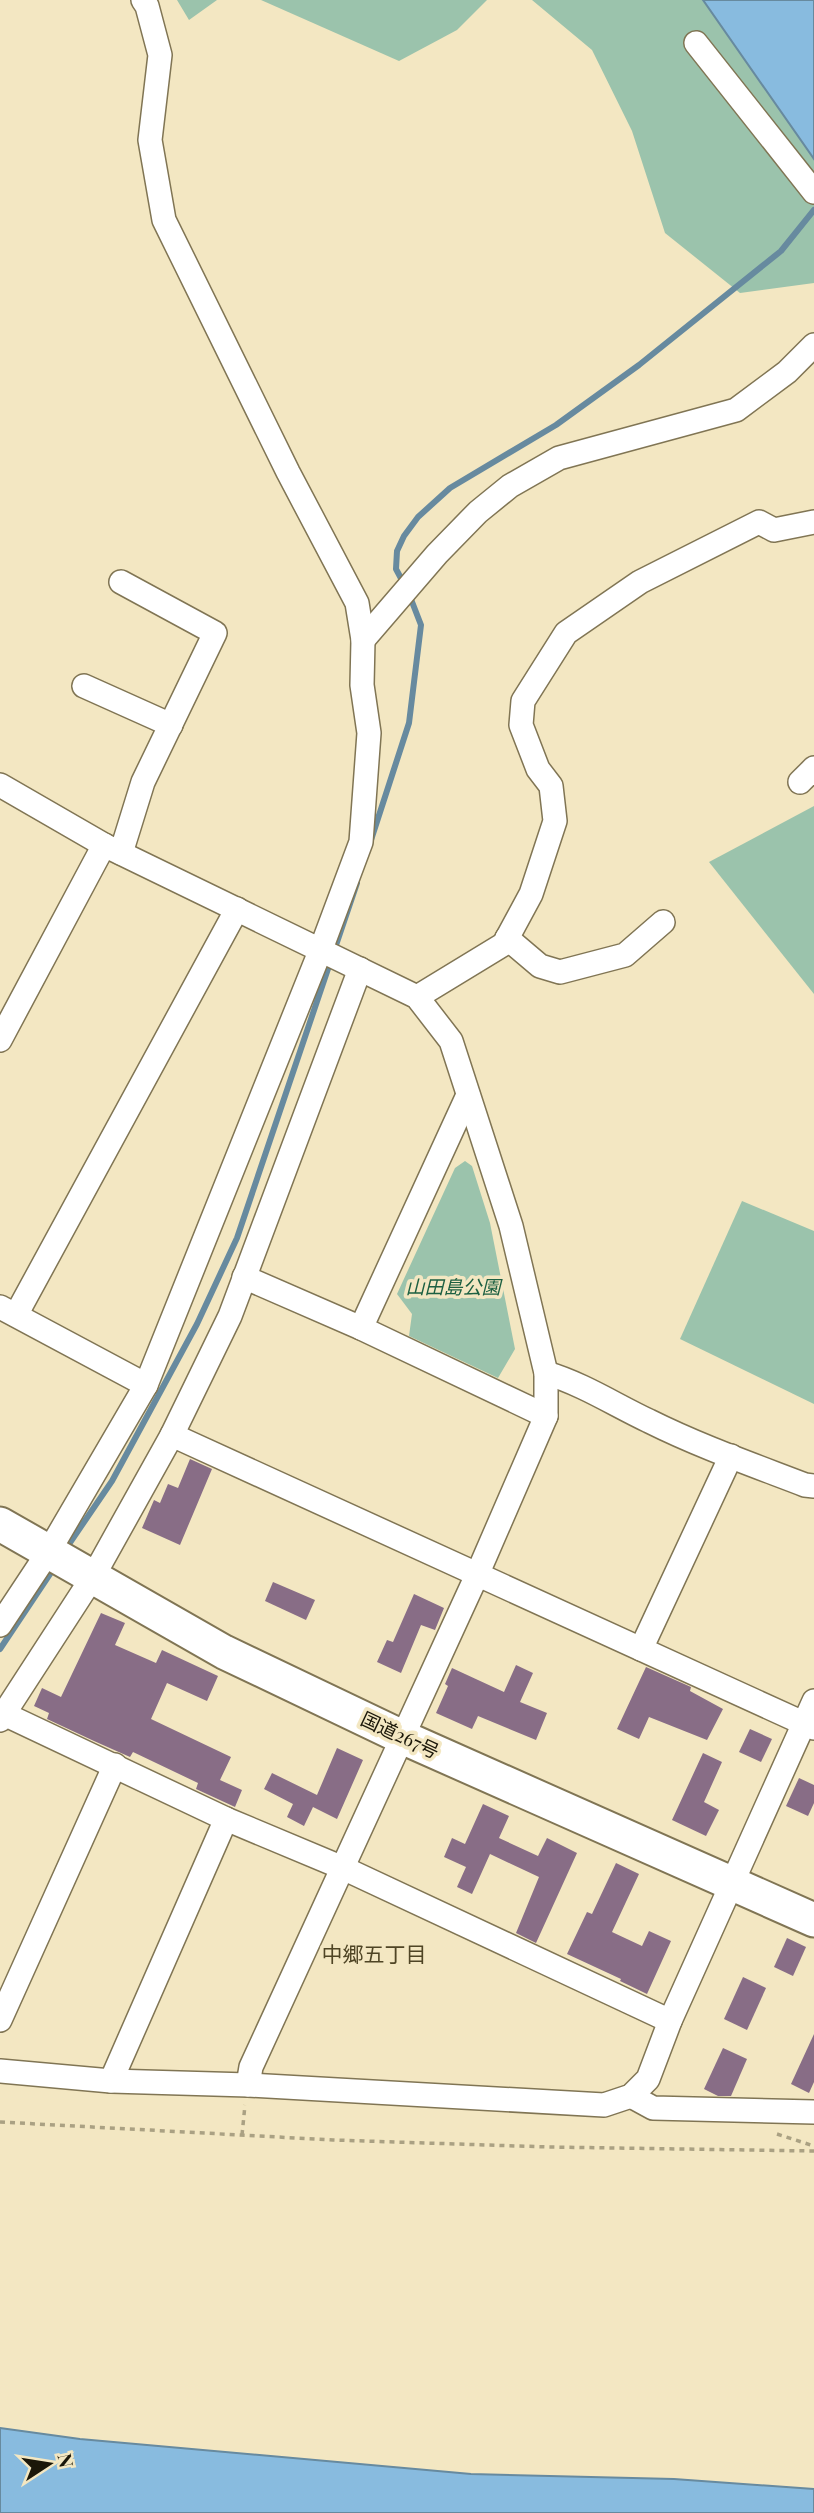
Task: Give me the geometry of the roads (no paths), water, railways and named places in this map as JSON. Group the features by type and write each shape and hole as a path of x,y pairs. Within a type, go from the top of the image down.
{"highway":[{"name":"国道267号","path":"0,1524 224,1652 402,1737 814,1920"}],"street":[{"path":"143,0 160,55 150,140 164,220 288,472 357,603 363,640 362,685 369,733 361,842 322,949 146,1385 2,1717 115,1765 226,1819 343,1868 670,2021"},
{"path":"696,43 814,192"},
{"path":"363,640 437,554 478,512 510,486 559,458 736,410 787,372 814,345"},
{"path":"417,997 504,944 531,894 555,821 551,786 538,769 521,725 523,701 566,633 640,582 759,522 774,530 812,527"},
{"path":"0,1040 113,849 215,633 121,582"},
{"path":"84,686 171,725"},
{"path":"0,785 113,849 417,997 451,1041 511,1227 546,1373 547,1416 251,2067 248,2085"},
{"path":"146,1385 8,1311 236,909"},
{"path":"507,938 540,966 560,972 625,955 663,922"},
{"path":"0,1625 69,1562 172,1435 230,1316 353,966"},
{"path":"361,1328 468,1096"},
{"path":"244,1277 361,1328 547,1416"},
{"path":"546,1373 570,1381 651,1422 731,1456 805,1485 814,1486"},
{"path":"172,1435 809,1726"},
{"path":"641,1649 731,1456"},
{"path":"0,2071 111,2081 248,2085 604,2105 631,2096 648,2079 670,2021 809,1726 814,1701"},
{"path":"0,2020 115,1765"},
{"path":"111,2081 226,1819"},
{"path":"631,2096 653,2108 814,2112"}],"water":[{"path":"703,0 814,0 814,159"},
{"path":"0,2428 80,2439 471,2474 674,2479 814,2489 814,2513 0,2513"}],"waterway":[{"path":"404,584 396,569 397,551 418,517 450,488 556,425 639,365 781,251 814,210"},
{"path":"370,843 409,723 421,625 409,594"},
{"path":"65,1550 112,1481 197,1324 237,1238 357,883"},
{"path":"0,1649 54,1568"}],"district":[{"name":"中郷五丁目","path":"374,1955"}],"park label":[{"name":"山田島公園","path":"453,1287"}]}
